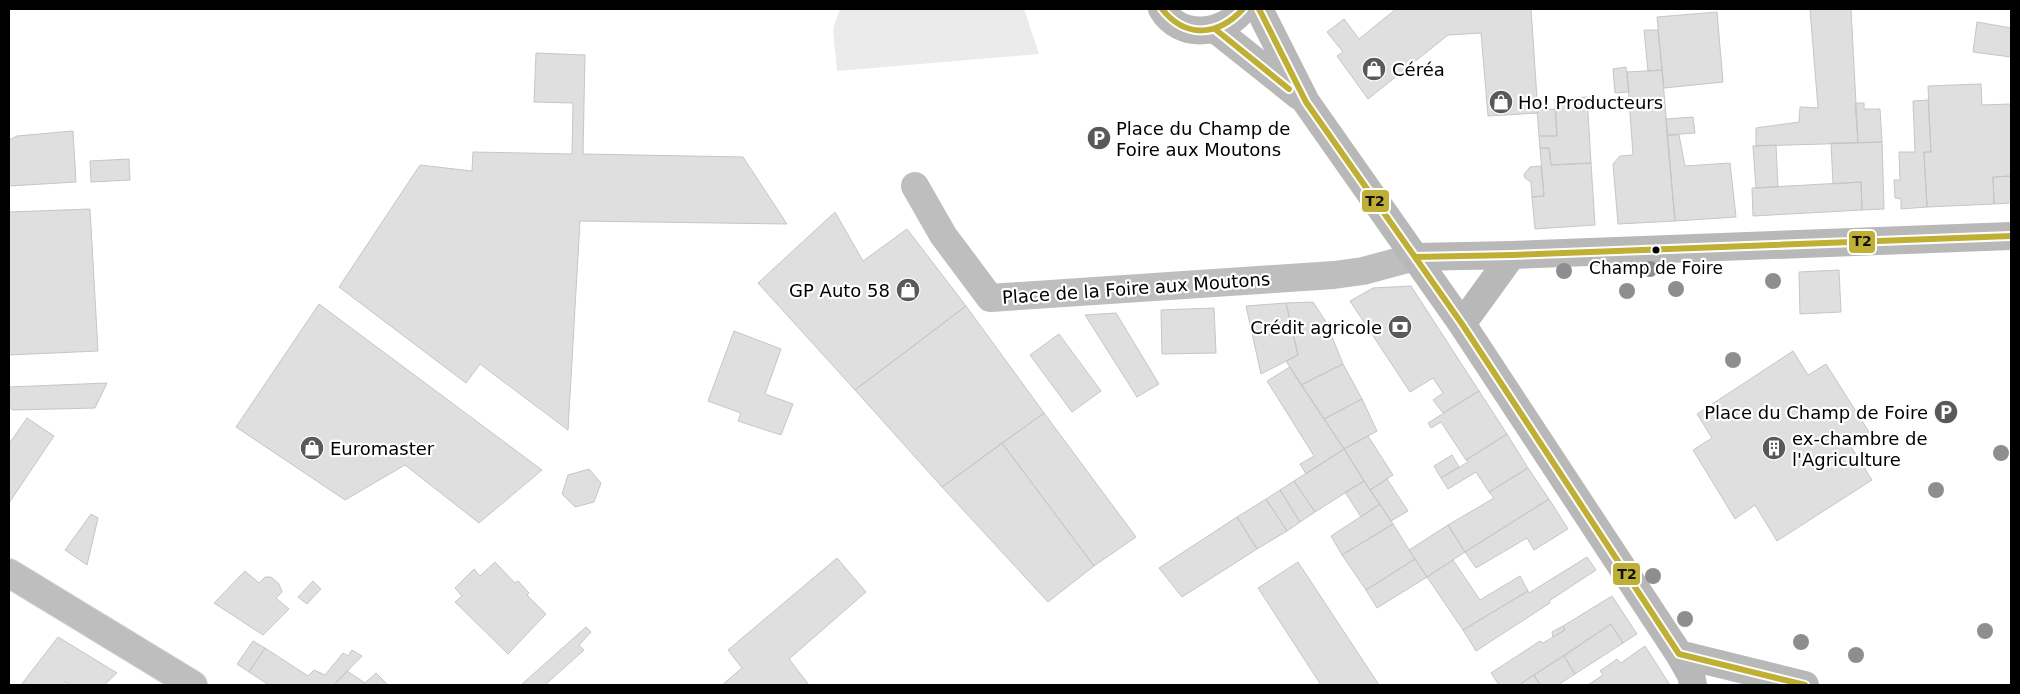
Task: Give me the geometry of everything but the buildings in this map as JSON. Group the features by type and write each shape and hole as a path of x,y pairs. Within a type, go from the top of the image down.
{"main road":[{"path":"1162,9 1174,22 1187,28 1201,31 1215,29 1228,24 1243,9"},
{"path":"1259,9 1306,102 1462,324 1679,654 1691,675 1693,685"},
{"path":"1215,29 1306,102"},
{"path":"1415,257 2011,236"},
{"path":"1462,324 1512,255"},
{"path":"1679,654 1805,685"}],"street":[{"name":"Place de la Foire aux Moutons","path":"915,186 942,235 990,298 1334,275 1363,271 1415,257"},
{"path":"9,573 193,685"}],"shaded area":[{"path":"840,9 1024,9 1039,54 837,71 833,29"}],"transit line":[{"name":"T2","path":"1162,9 1171,19 1181,25 1202,30 1213,29 1223,25 1243,9"},
{"name":"T2","path":"1259,9 1306,102 1462,324 1679,654 1805,685"},
{"name":"T2","path":"1215,29 1289,89"},
{"name":"T2","path":"1415,257 2011,236"}],"place":[{"name":"Céréa","path":"1374,69"},
{"name":"Ho! Producteurs","path":"1501,102"},
{"name":"Place du Champ de Foire aux Moutons","path":"1099,138"},
{"name":"Champ de Foire","path":"1656,250"},
{"name":"GP Auto 58","path":"908,290"},
{"name":"Crédit agricole","path":"1400,327"},
{"name":"Place du Champ de Foire","path":"1946,412"},
{"name":"Euromaster","path":"312,448"},
{"name":"ex-chambre de l'Agriculture","path":"1774,448"}]}
